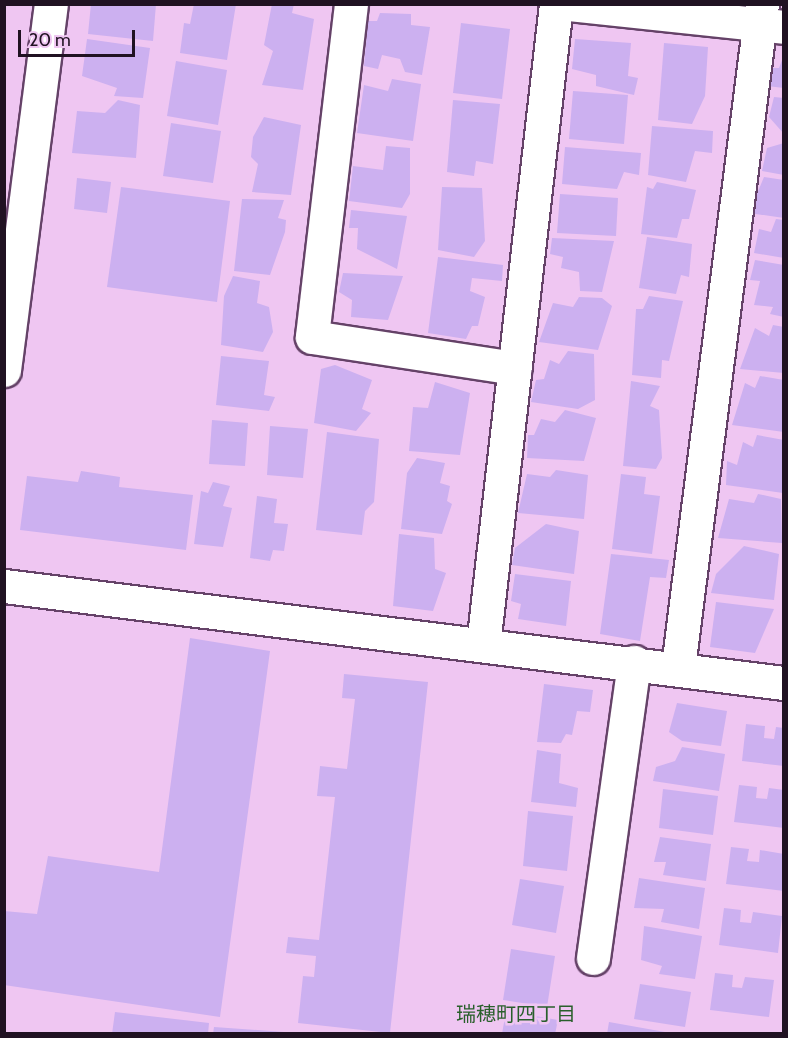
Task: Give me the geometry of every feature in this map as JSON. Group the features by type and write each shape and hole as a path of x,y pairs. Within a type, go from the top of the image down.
{"street":[{"path":"4,370 51,4"},
{"path":"351,4 312,338 515,368"},
{"path":"483,645 556,4"},
{"path":"569,4 767,19 678,667"},
{"path":"4,586 678,667 783,683"},
{"path":"592,958 634,662"}],"building":[{"path":"91,4 156,4 153,41 88,34"},
{"path":"194,4 236,4 227,60 180,53 184,23 190,24"},
{"path":"272,4 294,4 292,13 314,19 303,90 262,85 273,51 264,45"},
{"path":"380,13 411,14 411,25 430,27 422,75 405,72 400,59 382,55 378,69 364,66 368,21 377,21"},
{"path":"461,23 510,29 502,99 453,93"},
{"path":"87,39 150,48 143,98 114,96 117,88 82,76"},
{"path":"575,39 631,43 628,76 638,78 634,95 596,86 596,75 572,69"},
{"path":"664,43 708,47 705,96 692,124 658,120"},
{"path":"784,55 784,88 767,86 770,68 779,68"},
{"path":"176,61 227,70 218,125 167,116"},
{"path":"392,79 421,84 413,141 357,133 364,85 388,91"},
{"path":"573,91 628,95 624,144 569,139"},
{"path":"774,97 784,98 784,134 769,117"},
{"path":"118,100 140,105 136,158 72,153 77,111 105,113"},
{"path":"453,100 500,104 493,164 476,161 474,176 447,172"},
{"path":"264,117 301,125 291,195 252,192 258,164 251,157 253,137"},
{"path":"171,123 221,131 213,183 163,176"},
{"path":"652,126 713,131 712,153 695,151 686,182 648,175"},
{"path":"784,143 784,175 762,171 767,148"},
{"path":"386,146 410,148 410,194 402,208 349,201 353,166 383,170"},
{"path":"565,147 641,153 639,175 624,172 617,189 562,184"},
{"path":"764,177 784,180 784,218 749,213"},
{"path":"77,178 111,182 107,213 74,209"},
{"path":"657,182 696,190 689,219 682,219 677,238 641,234 647,187 653,189"},
{"path":"121,187 230,201 217,302 107,287"},
{"path":"442,187 482,188 485,241 474,257 438,250"},
{"path":"560,194 618,198 616,236 557,233"},
{"path":"242,199 284,200 278,218 286,220 285,232 270,275 234,271"},
{"path":"351,210 407,216 397,269 357,249 358,228 349,228"},
{"path":"776,219 784,220 784,258 754,253 759,229 771,232"},
{"path":"647,237 692,244 689,277 681,275 676,294 639,288"},
{"path":"552,238 614,241 602,292 580,291 579,272 561,268 563,257 550,254"},
{"path":"438,257 503,265 502,281 472,278 470,291 485,297 478,326 472,326 466,339 428,333"},
{"path":"755,260 784,265 784,317 770,314 773,307 754,305 760,281 750,280"},
{"path":"343,273 403,276 388,320 351,317 352,300 339,292"},
{"path":"233,276 260,281 257,303 269,307 273,332 263,352 221,345 224,296"},
{"path":"649,296 683,301 669,361 662,360 661,378 632,375 636,309 643,309"},
{"path":"579,297 602,298 612,306 598,350 539,342 553,303 573,307"},
{"path":"773,325 784,327 784,373 740,369 755,328 769,336"},
{"path":"568,351 594,354 595,400 578,409 531,402 536,380 544,379 550,360 559,364"},
{"path":"221,356 269,361 264,395 275,397 269,411 216,405"},
{"path":"335,365 372,380 362,409 371,413 356,431 314,423 321,369"},
{"path":"760,376 784,380 784,432 732,425 745,383 755,388"},
{"path":"631,381 660,386 650,406 659,410 662,458 656,469 623,466"},
{"path":"435,382 470,393 460,455 409,451 413,407 428,408"},
{"path":"565,410 596,418 584,461 527,458 528,435 534,435 541,419 555,422"},
{"path":"212,420 248,423 245,466 209,464"},
{"path":"270,426 308,429 303,478 267,475"},
{"path":"327,432 379,439 374,502 365,511 362,535 316,530"},
{"path":"757,435 784,440 783,493 726,485 727,461 737,465 743,442 753,447"},
{"path":"417,458 445,463 440,483 450,486 447,501 452,504 442,534 401,529 407,473"},
{"path":"556,470 588,475 584,519 518,513 527,474 550,477"},
{"path":"81,471 120,477 119,487 193,495 186,550 20,530 27,476 78,482"},
{"path":"621,474 646,477 644,494 660,496 652,554 612,549"},
{"path":"213,482 230,486 223,506 232,508 223,547 194,544 201,491 208,493"},
{"path":"758,494 781,499 782,543 718,538 729,499 754,503"},
{"path":"257,496 277,499 274,523 288,524 284,551 273,550 270,561 250,558"},
{"path":"546,524 579,531 574,574 512,565 515,548"},
{"path":"399,534 434,538 435,569 446,573 433,611 393,606"},
{"path":"744,546 779,554 774,600 711,593 716,574"},
{"path":"611,554 669,560 666,578 650,577 640,641 600,634"},
{"path":"515,574 571,581 566,626 518,619 521,604 511,601"},
{"path":"716,602 774,609 755,653 710,647"},
{"path":"190,638 270,651 220,1017 4,985 4,911 37,914 48,856 159,872"},
{"path":"344,674 428,682 390,1033 298,1023 303,976 314,977 316,956 286,953 288,937 319,940 335,797 317,796 320,766 347,769 355,699 342,698"},
{"path":"544,684 593,690 590,712 577,711 572,735 566,734 561,743 537,742"},
{"path":"677,703 727,711 721,746 682,741 669,732"},
{"path":"746,724 765,726 764,738 774,739 776,727 784,728 784,766 742,761"},
{"path":"682,747 725,754 719,791 653,781 656,767 675,761"},
{"path":"537,750 561,754 559,783 578,788 576,807 531,802"},
{"path":"739,785 757,787 756,798 767,799 769,788 784,790 784,828 734,822"},
{"path":"663,789 718,796 713,835 659,828"},
{"path":"528,811 573,816 567,871 523,866"},
{"path":"660,837 711,844 706,881 663,875 666,862 654,862"},
{"path":"731,847 749,849 747,861 759,862 760,850 784,854 784,891 726,884"},
{"path":"639,878 705,888 699,929 661,922 664,909 634,908"},
{"path":"520,879 564,886 556,933 512,925"},
{"path":"724,908 741,910 740,922 751,923 753,912 782,916 778,953 719,945"},
{"path":"644,926 702,936 695,979 659,974 662,966 641,960"},
{"path":"511,949 555,956 547,1007 503,1000"},
{"path":"715,973 733,975 732,987 742,988 745,977 774,980 769,1017 710,1010"},
{"path":"640,984 691,992 685,1027 634,1019"},
{"path":"506,1011 558,1020 555,1034 502,1034"},
{"path":"115,1012 209,1023 208,1034 112,1034"},
{"path":"609,1022 665,1032 665,1034 607,1034"},
{"path":"214,1027 284,1032 284,1034 213,1034"}],"district":[{"name":"瑞穂町四丁目","path":"516,1014"}]}
